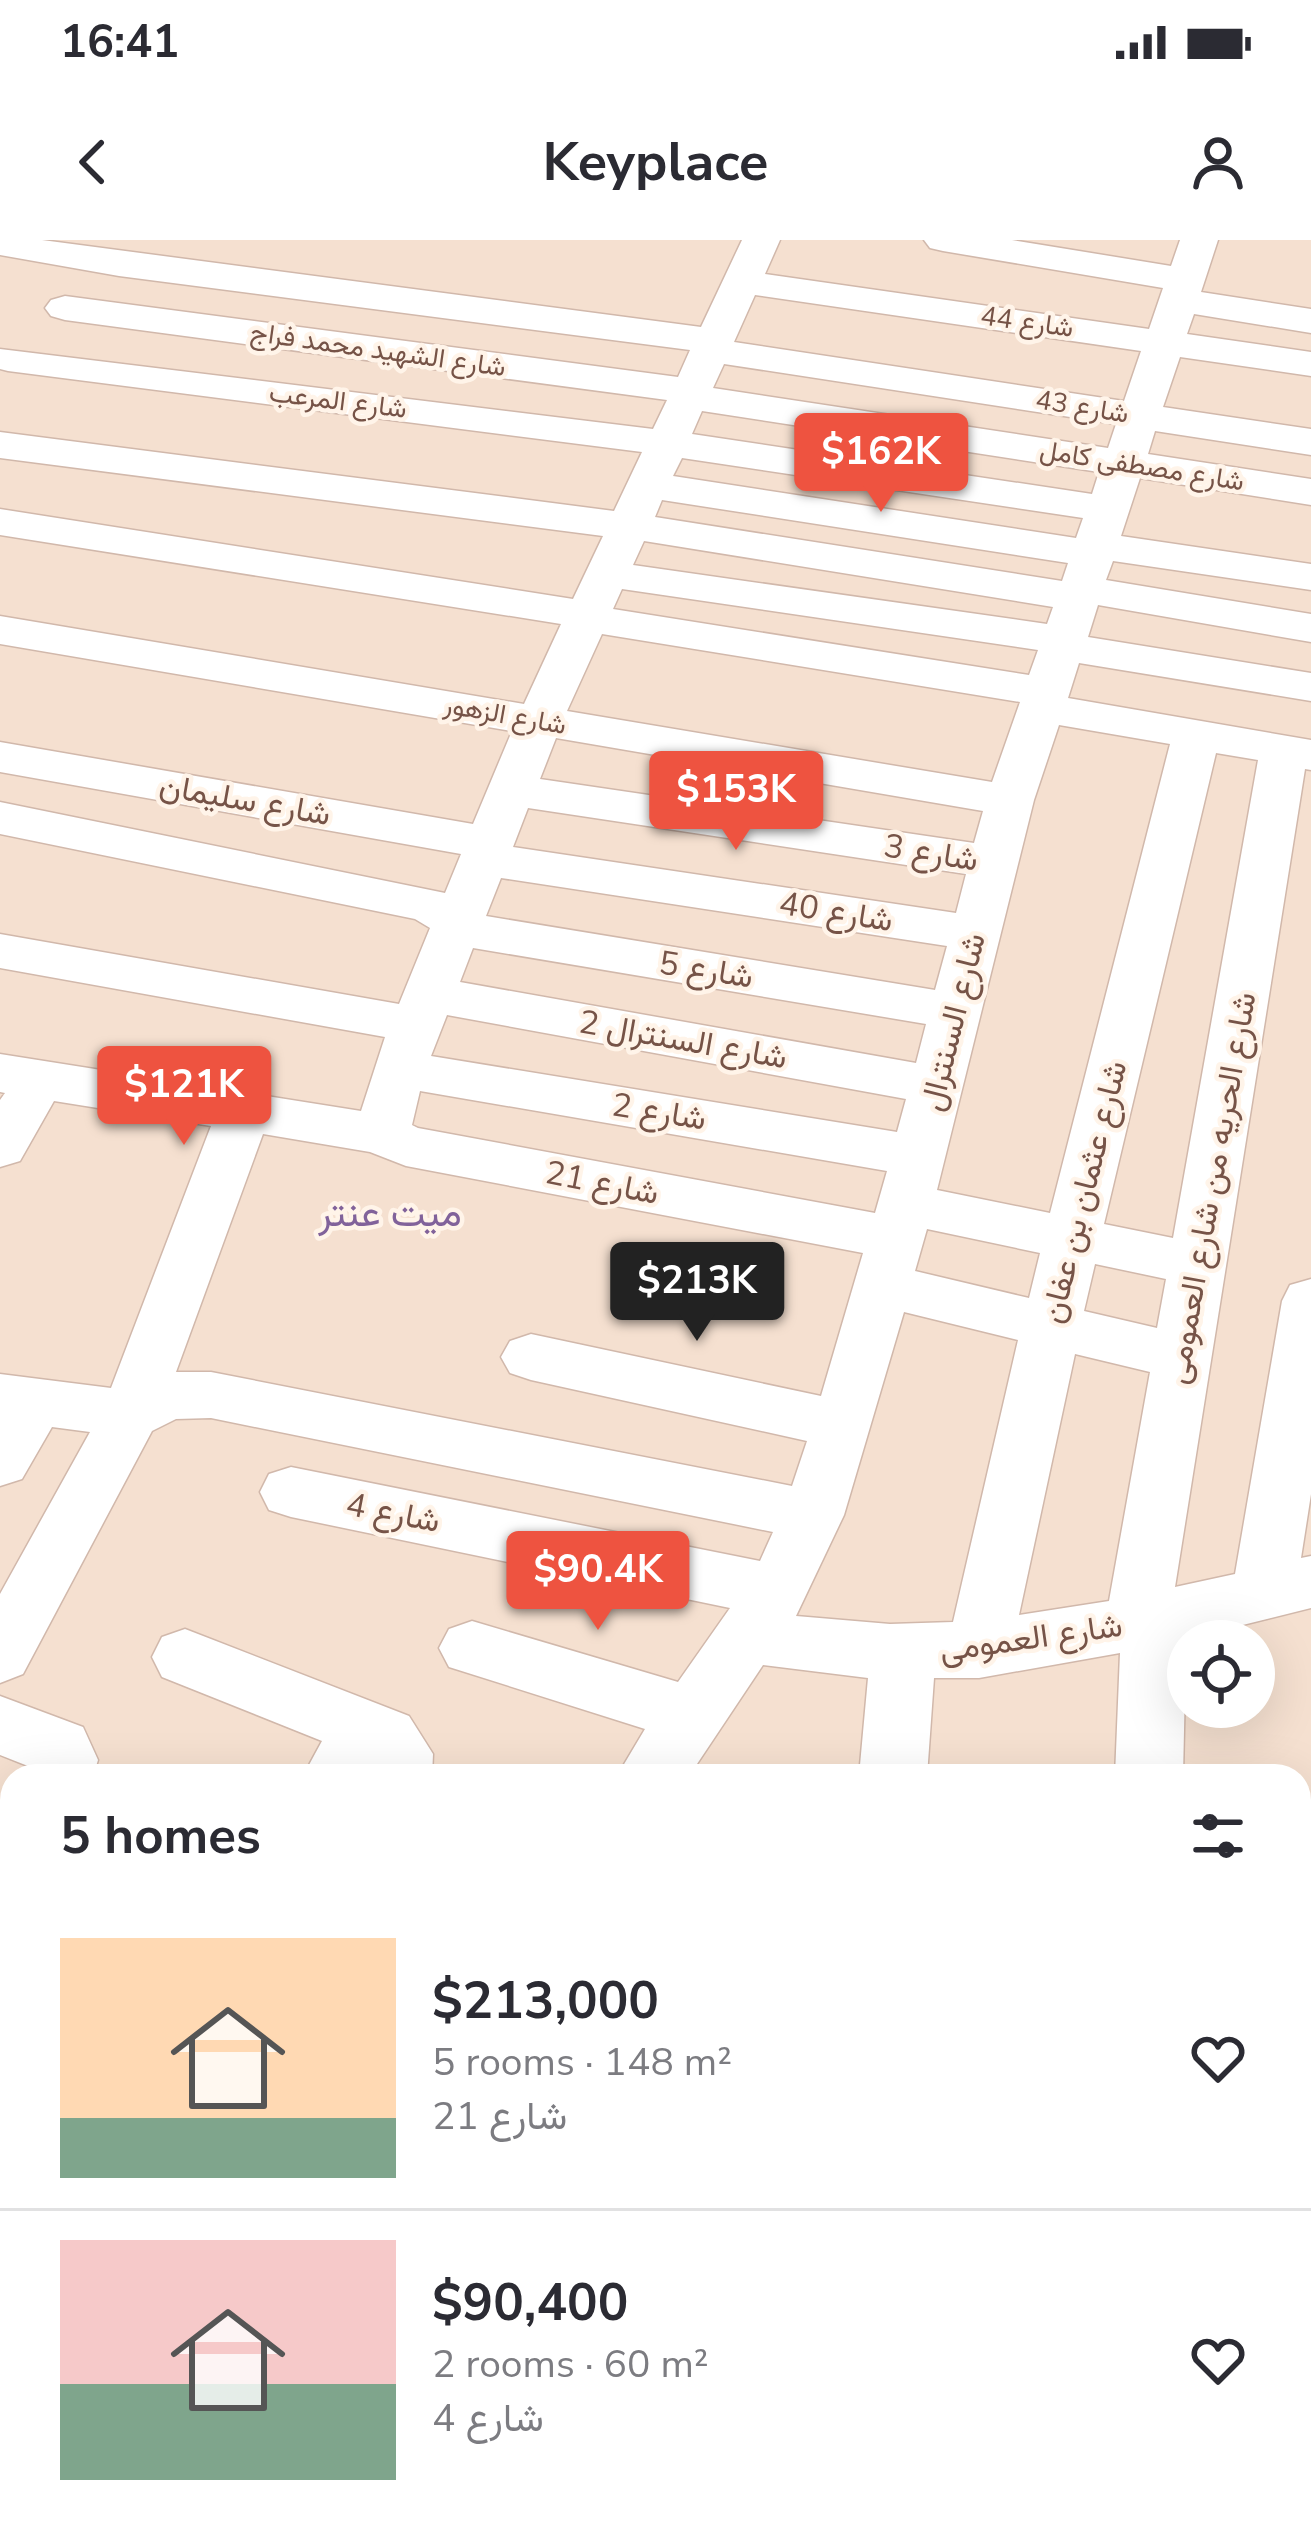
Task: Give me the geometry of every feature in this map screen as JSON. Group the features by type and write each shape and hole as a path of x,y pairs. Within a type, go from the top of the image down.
{"street":[{"path":"4,363 60,298 152,240"},
{"path":"382,1134 415,1029 539,721 761,240"},
{"path":"943,240 1124,468 1311,687"},
{"path":"0,244 701,370"},
{"name":"شارع 44","path":"742,282 1124,468 1311,364"},
{"name":"شارع الشهيد محمد فراج","path":"60,298 701,370"},
{"path":"648,485 1124,468 1311,321"},
{"name":"شارع المرعب","path":"4,363 648,485"},
{"name":"شارع مصطفى كامل","path":"701,370 1124,468 1311,492"},
{"path":"0,522 594,602 1124,468 1311,405"},
{"name":"شارع 43","path":"1124,468 1311,442"},
{"path":"0,445 648,485 1124,468 1311,577"},
{"path":"1124,468 1311,628"},
{"path":"1124,468 1196,735 1298,753"},
{"name":"شارع السنترال","path":"660,1764 762,1613 813,1515 901,1221 1010,800 1124,468"},
{"name":"شارع الزهور","path":"0,630 1010,800"},
{"name":"شارع عثمان بن عفان","path":"979,1651 1072,1239 1196,735"},
{"name":"شارع الحريه من شارع العمومى","path":"1149,1764 1145,1622 1182,1357 1298,753"},
{"name":"شارع سليمان","path":"0,757 487,851"},
{"name":"شارع 3","path":"512,790 994,862"},
{"name":"شارع 5","path":"0,818 429,905 448,915 456,928 956,1011"},
{"name":"شارع 40","path":"487,851 975,933"},
{"path":"0,951 415,1029"},
{"name":"شارع السنترال 2","path":"415,1029 937,1086"},
{"name":"شارع 2","path":"415,1029 901,1221"},
{"path":"0,1147 20,1076"},
{"name":"شارع 21","path":"20,1076 382,1134 406,1147 901,1221"},
{"path":"0,1655 130,1414 244,1112"},
{"path":"901,1221 1072,1239 1200,1264"},
{"path":"901,1221 1052,1326 1182,1357"},
{"path":"1287,1587 1311,1301"},
{"path":"531,1357 843,1425"},
{"path":"0,1462 18,1400 130,1414 185,1392 813,1515"},
{"name":"شارع 4","path":"292,1492 762,1613"},
{"name":"شارع العمومى","path":"762,1613 796,1647 902,1653 979,1651 1145,1622 1287,1587"},
{"path":"472,1648 695,1716"},
{"path":"894,1764 902,1653"},
{"path":"185,1657 367,1760"},
{"path":"0,1725 58,1748 63,1764"}],"shaded area":[{"path":"0,240 1311,240 1311,1764 0,1764"}],"district":[{"name":"ميت عنتر","path":"390,1213"}]}
